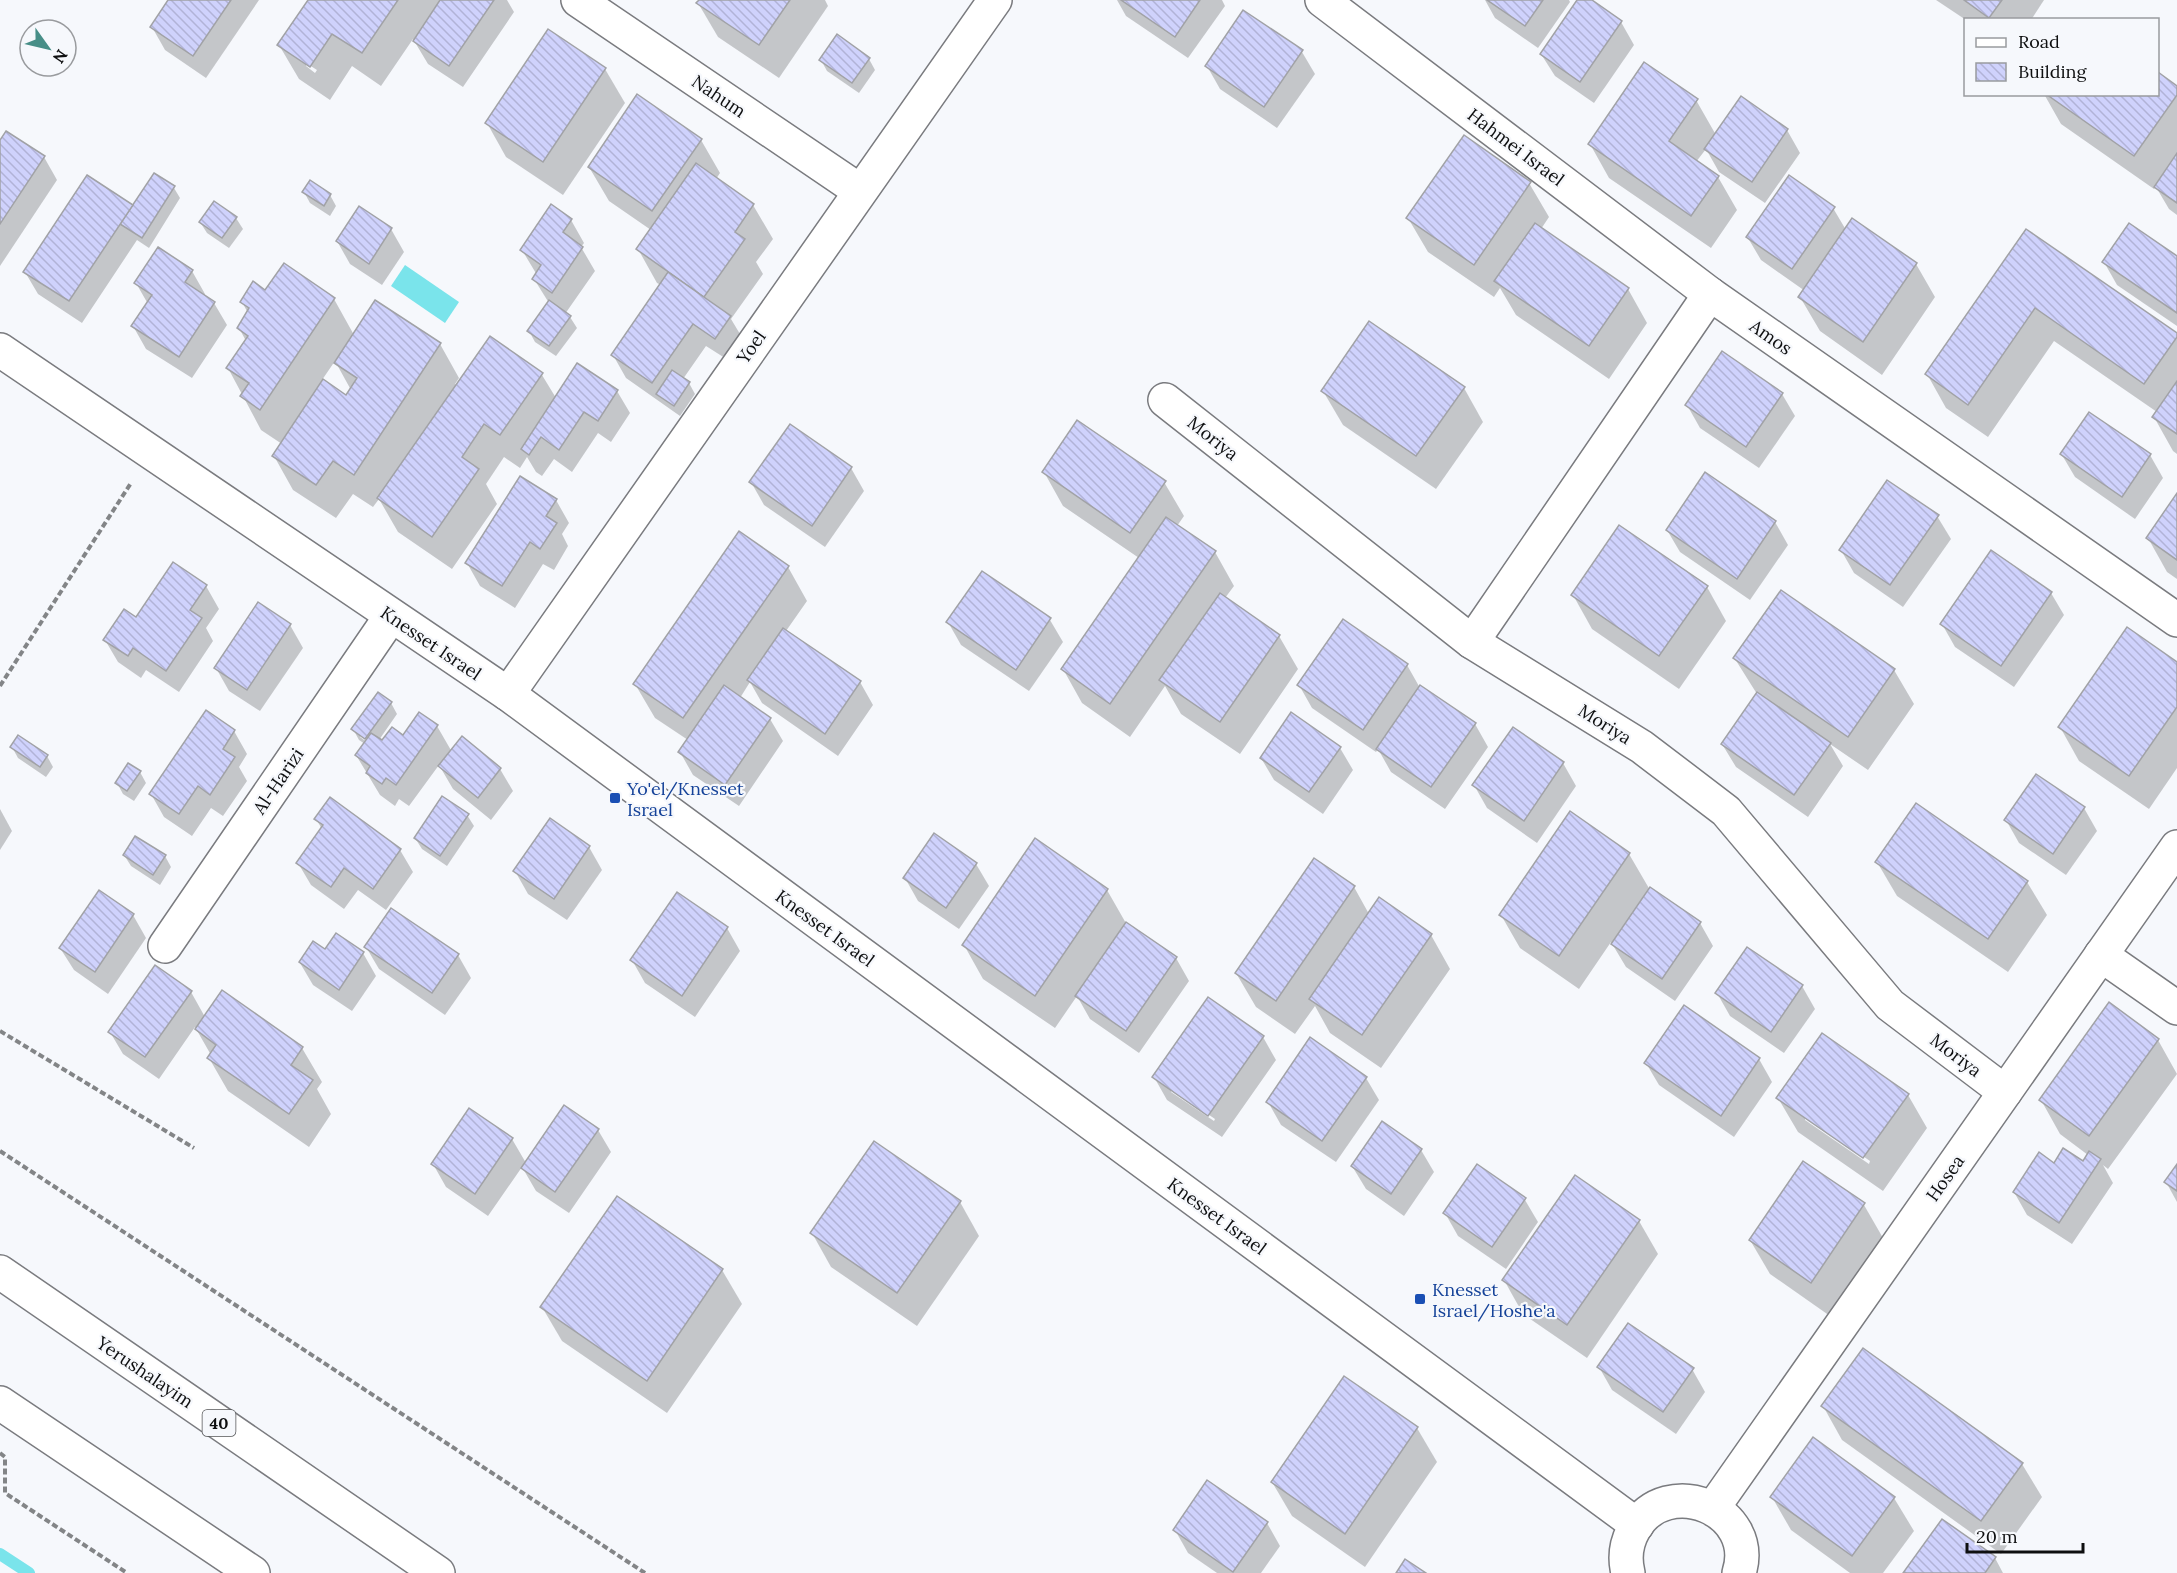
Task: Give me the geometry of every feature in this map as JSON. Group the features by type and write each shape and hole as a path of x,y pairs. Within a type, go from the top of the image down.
{"main road":[{"name":"Nahum","path":"578,0 860,191"},
{"name":"Yoel","path":"508,694 995,0"},
{"name":"Hahmei Israel","path":"1322,0 1710,294"},
{"name":"Amos","path":"1710,294 2177,620"},
{"path":"1472,642 1710,294"},
{"name":"Knesset Israel","path":"0,350 508,694 1637,1524"},
{"name":"Moriya","path":"1165,400 1472,642 1642,747 1726,811 1890,1005 2005,1092"},
{"name":"Al-Harizi","path":"165,946 391,616"},
{"name":"Hosea","path":"1713,1508 2177,847"},
{"path":"2101,955 2177,1008"},
{"name":"Yerushalayim","path":"0,1272 438,1573"},
{"path":"0,1403 253,1573"},
{"path":"1626,1572 1629,1539 1637,1524 1648,1512 1663,1504 1680,1500 1697,1502 1713,1508 1726,1519 1736,1533 1741,1550 1739,1573"}],"path":[{"path":"0,686 151,452"},
{"path":"0,1030 194,1148"},
{"path":"0,1151 645,1573"},
{"path":"0,1453 5,1457 5,1493 127,1573"}],"water":[{"path":"405,265 459,302 445,323 391,286"}],"building":[{"path":"168,0 231,0 193,56 150,27"},
{"path":"308,0 398,0 362,53 332,34 310,67 277,45"},
{"path":"440,0 494,0 449,66 413,41"},
{"path":"699,0 790,0 759,45 696,3"},
{"path":"1121,0 1200,0 1175,37"},
{"path":"1487,0 1543,0 1525,26"},
{"path":"1577,0 1592,0 1622,21 1580,82 1540,54"},
{"path":"1964,0 2002,0 1989,18"},
{"path":"1243,10 1303,50 1264,107 1205,66"},
{"path":"548,29 606,68 543,162 485,123"},
{"path":"837,34 870,58 852,83 819,60"},
{"path":"1644,62 1698,99 1669,141 1719,176 1691,216 1588,144"},
{"path":"2159,73 2177,86 2177,95 2134,156 2049,96 2159,96"},
{"path":"637,94 702,139 652,211 588,167"},
{"path":"1741,96 1788,129 1752,182 1704,149"},
{"path":"6,131 45,156 0,224 0,140"},
{"path":"1464,135 1531,182 1474,265 1406,218"},
{"path":"2177,153 2177,203 2154,187"},
{"path":"696,163 754,204 735,232 745,239 704,297 636,249"},
{"path":"154,173 175,186 142,238 120,224"},
{"path":"87,175 133,205 69,301 23,272"},
{"path":"1789,175 1835,207 1792,269 1746,237"},
{"path":"310,180 331,194 324,206 302,192"},
{"path":"214,201 237,217 222,238 199,222"},
{"path":"551,204 572,219 563,232 583,247 552,293 532,279 541,265 520,250"},
{"path":"359,206 392,228 369,264 336,241"},
{"path":"1852,218 1917,263 1863,342 1798,297"},
{"path":"1535,223 1629,288 1589,346 1494,281"},
{"path":"2129,223 2177,256 2177,313 2102,262"},
{"path":"2026,229 2177,333 2177,337 2144,384 2035,308 1968,405 1925,374"},
{"path":"158,247 193,270 185,282 215,302 179,357 131,326 152,295 134,283"},
{"path":"284,263 335,298 260,410 240,396 249,383 226,368 248,336 237,328 249,308 240,302 253,281 265,290"},
{"path":"668,272 731,316 715,339 693,324 652,383 611,355"},
{"path":"375,300 441,343 354,475 333,461 316,485 272,456 323,379 346,395 357,378 334,363"},
{"path":"549,300 571,316 549,346 527,331"},
{"path":"1369,321 1465,387 1416,456 1321,391"},
{"path":"490,336 543,373 500,435 484,424 462,457 479,469 432,537 377,498"},
{"path":"1722,351 1783,393 1746,447 1685,405"},
{"path":"577,363 618,390 598,421 584,412 559,450 541,437 529,455 521,449"},
{"path":"672,370 690,382 674,406 656,394"},
{"path":"2177,381 2177,434 2152,417"},
{"path":"2089,412 2151,454 2122,497 2060,454"},
{"path":"1077,420 1166,481 1130,533 1042,472"},
{"path":"790,424 852,467 812,526 749,482"},
{"path":"1705,472 1776,521 1737,579 1666,530"},
{"path":"520,476 557,499 546,516 557,523 540,549 530,542 502,586 465,563"},
{"path":"1887,480 1939,515 1890,585 1839,550"},
{"path":"2177,493 2177,560 2146,538"},
{"path":"1166,517 1216,551 1110,704 1061,669"},
{"path":"1619,525 1708,586 1659,656 1571,595"},
{"path":"739,531 789,566 683,718 633,684"},
{"path":"1991,550 2052,592 2001,666 1940,624"},
{"path":"173,562 207,585 190,610 202,618 166,671 133,648 128,656 103,640 124,609 136,617"},
{"path":"982,571 1051,618 1016,670 946,622"},
{"path":"1781,590 1895,669 1848,737 1733,658"},
{"path":"1220,593 1280,635 1220,722 1159,680"},
{"path":"258,602 291,624 247,690 214,668"},
{"path":"1343,619 1408,664 1363,730 1297,685"},
{"path":"2127,627 2177,662 2177,707 2129,776 2058,727"},
{"path":"783,628 861,681 825,734 747,680"},
{"path":"724,685 771,718 725,785 678,752"},
{"path":"1420,685 1476,723 1431,787 1376,749"},
{"path":"378,692 392,702 365,739 351,729"},
{"path":"1757,692 1831,743 1794,795 1721,744"},
{"path":"206,710 235,730 223,749 235,757 210,795 198,786 179,814 149,794"},
{"path":"419,712 438,725 396,785 386,778 382,784 366,773 370,766 355,755 371,733 382,740 392,727 403,735"},
{"path":"1291,712 1341,747 1309,792 1260,758"},
{"path":"1513,727 1564,762 1524,821 1472,785"},
{"path":"18,735 48,755 40,767 10,747"},
{"path":"462,736 501,768 478,798 438,766"},
{"path":"128,763 141,771 127,791 115,783"},
{"path":"2036,774 2085,807 2053,854 2004,820"},
{"path":"442,796 469,814 440,856 414,838"},
{"path":"330,797 401,849 373,889 344,868 331,887 296,863 323,825 314,819"},
{"path":"1916,803 2028,881 1988,939 1875,862"},
{"path":"1570,811 1630,853 1559,956 1499,915"},
{"path":"550,818 590,846 554,899 513,871"},
{"path":"934,833 977,863 946,908 903,878"},
{"path":"135,836 166,855 153,875 123,855"},
{"path":"1035,838 1108,889 1035,996 962,945"},
{"path":"1314,858 1355,886 1276,1001 1235,973"},
{"path":"1650,887 1701,922 1662,979 1611,944"},
{"path":"99,890 134,914 95,972 59,948"},
{"path":"677,892 728,927 682,996 630,960"},
{"path":"1379,897 1432,934 1362,1035 1309,999"},
{"path":"391,908 459,954 432,993 364,947"},
{"path":"1126,922 1177,957 1126,1031 1075,996"},
{"path":"336,933 364,952 339,990 299,962 313,941 325,949"},
{"path":"1747,947 1803,985 1771,1032 1715,993"},
{"path":"155,965 192,991 145,1057 108,1032"},
{"path":"222,990 303,1047 291,1065 313,1080 289,1114 207,1058 216,1045 195,1029"},
{"path":"1208,997 1264,1036 1208,1116 1152,1077"},
{"path":"2109,1002 2159,1039 2089,1136 2039,1100"},
{"path":"1684,1005 1760,1058 1721,1116 1644,1063"},
{"path":"1822,1033 1909,1094 1863,1158 1776,1098"},
{"path":"1310,1037 1367,1077 1322,1141 1266,1102"},
{"path":"564,1105 599,1129 555,1192 521,1168"},
{"path":"469,1108 513,1138 475,1194 431,1164"},
{"path":"1382,1121 1422,1149 1391,1194 1351,1166"},
{"path":"874,1141 961,1201 897,1293 810,1233"},
{"path":"2063,1148 2083,1161 2089,1151 2101,1159 2059,1223 2013,1192 2039,1152 2054,1163"},
{"path":"1803,1161 1865,1203 1811,1283 1749,1240"},
{"path":"1477,1164 1526,1198 1492,1247 1443,1213"},
{"path":"2177,1164 2177,1191 2164,1182"},
{"path":"1575,1175 1640,1220 1567,1325 1502,1280"},
{"path":"617,1196 723,1269 647,1381 540,1307"},
{"path":"1628,1323 1694,1368 1663,1412 1597,1367"},
{"path":"1863,1348 2023,1463 1981,1521 1821,1406"},
{"path":"1344,1376 1418,1427 1345,1534 1271,1482"},
{"path":"1813,1437 1895,1497 1852,1556 1770,1497"},
{"path":"1207,1480 1268,1522 1233,1572 1173,1530"},
{"path":"1942,1519 1996,1557 1985,1573 1903,1573"},
{"path":"1405,1559 1426,1573 1396,1573"}],"waterway":[{"path":"0,1554 29,1573"}],"place":[{"name":"Yo'el/Knesset Israel","path":"615,798"},
{"name":"Knesset Israel/Hoshe'a","path":"1420,1299"}]}
